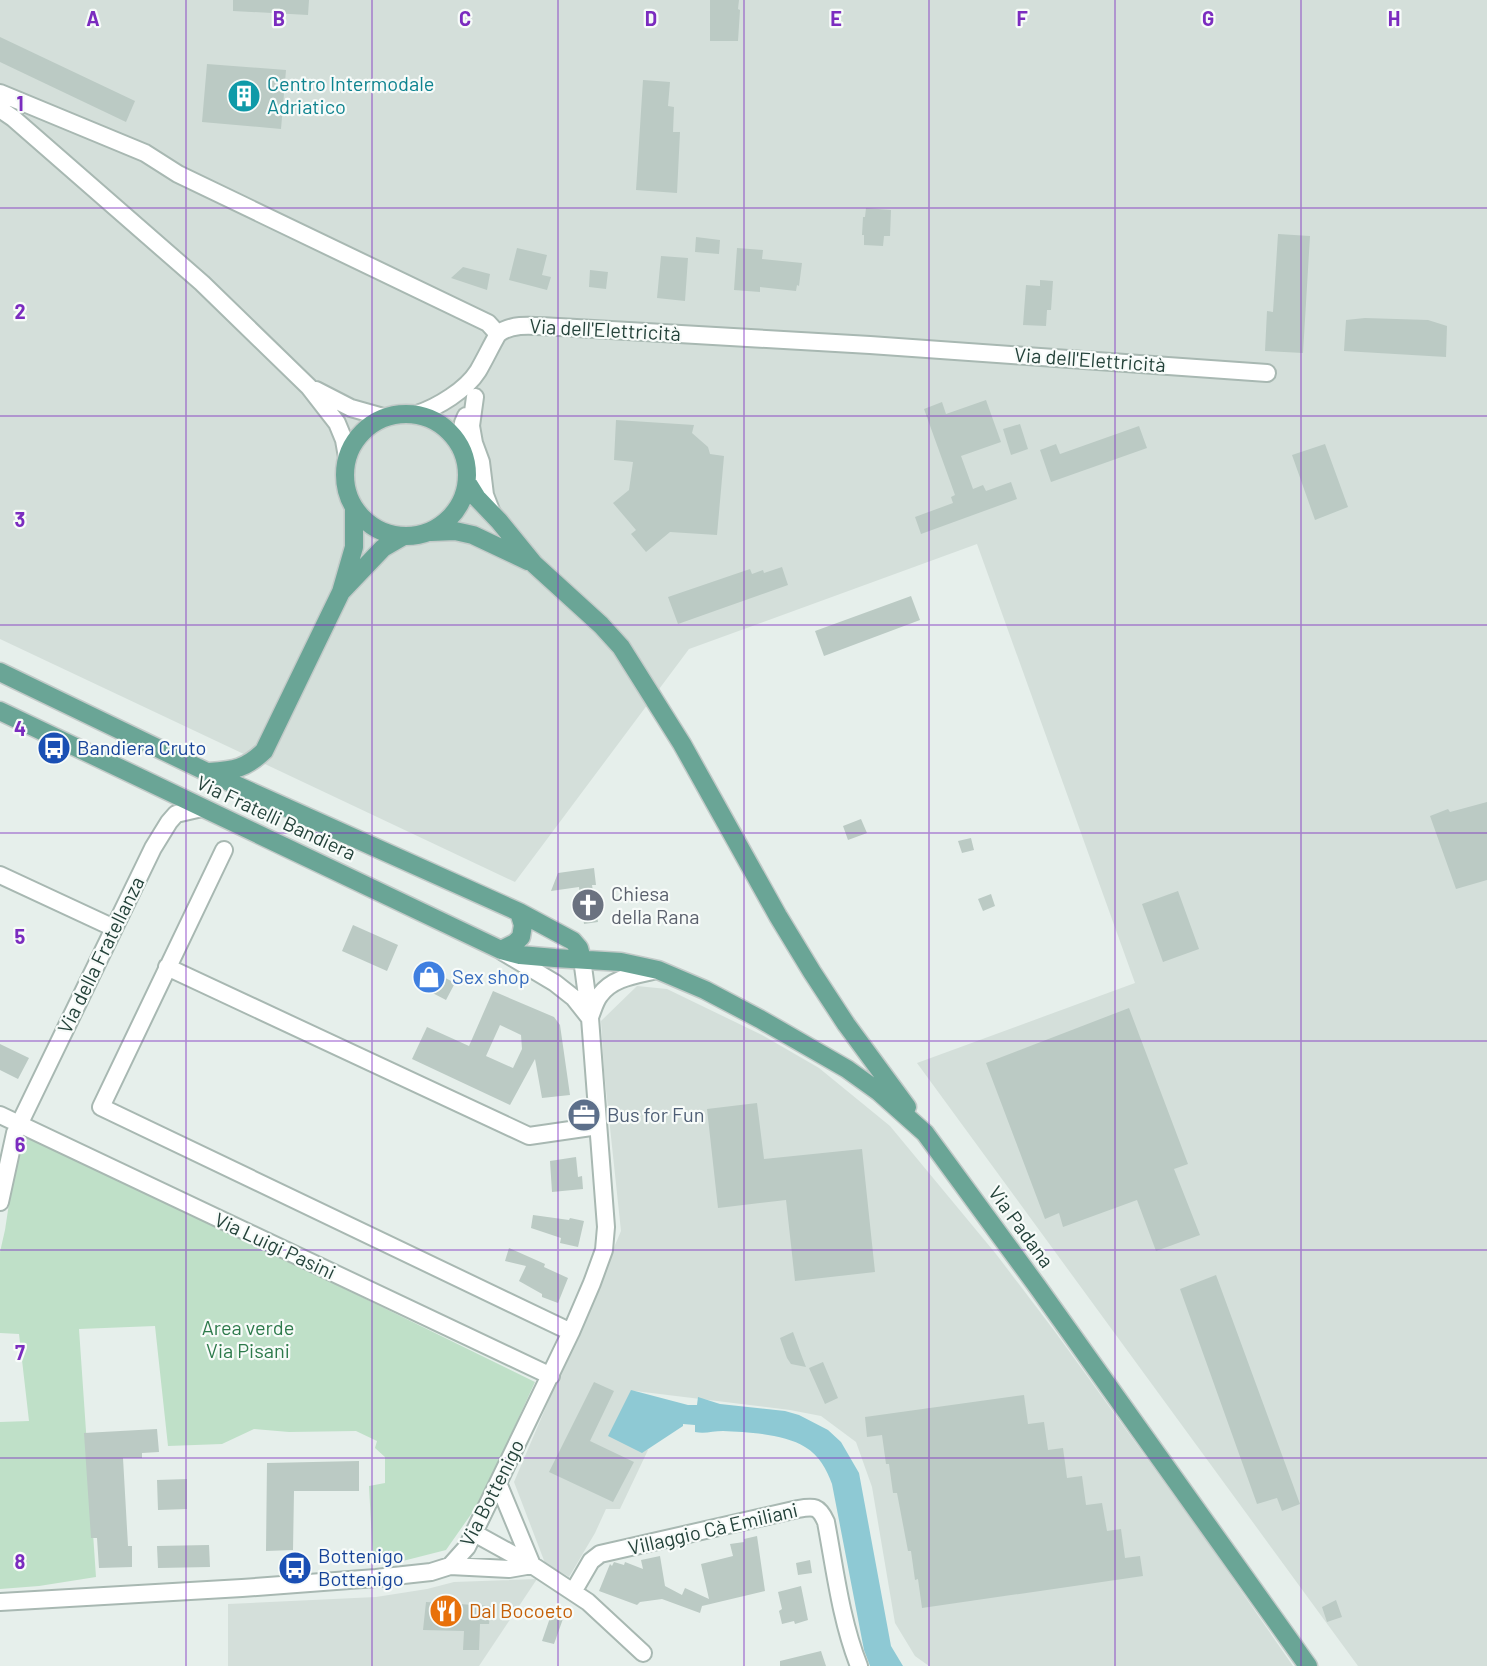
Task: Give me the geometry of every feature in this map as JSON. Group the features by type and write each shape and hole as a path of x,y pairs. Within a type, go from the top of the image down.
{"main road":[{"path":"431,532 448,520 461,503 467,482 466,465 460,447 450,432 435,421 417,414 383,417 367,427 355,440 347,456 344,474 346,492 354,509 367,523 383,533 402,537 455,531 473,535 534,564"},
{"path":"467,482 477,498 534,564 601,625 621,647 682,744 812,972 846,1024 925,1133"},
{"path":"207,772 241,768 251,764 264,751 341,592 354,547 354,509"},
{"path":"341,592 383,548 402,537"},
{"name":"Via Fratelli Bandiera","path":"0,672 207,772 519,912 573,941 579,948 582,959 520,955 501,950 0,711"},
{"name":"Via Fratelli Bandiera","path":"262,796 258,783 264,751"},
{"path":"501,950 521,938 523,925 519,912"},
{"name":"Via Padana","path":"582,959 621,962 658,970 705,990 847,1069 879,1092 925,1133 1308,1666"}],"street":[{"path":"0,93 145,153 178,174 488,323 498,334 477,372 444,402 417,414"},
{"path":"0,109 202,282 309,387 337,423 347,456"},
{"name":"Via dell'Elettricità","path":"498,334 517,326 559,327 870,345 1267,373"},
{"path":"477,372 471,426 481,462 485,495 494,516"},
{"path":"309,387 351,408 383,417"},
{"path":"460,447 463,423 475,397"},
{"name":"Via della Fratellanza","path":"0,1202 13,1140 19,1124 153,848 176,814 202,808"},
{"path":"224,850 101,1107 572,1332"},
{"path":"0,875 114,928"},
{"name":"Via Fratelli Bandiera","path":"501,950 522,965 555,983 574,998 590,1018"},
{"name":"Via Fratelli Bandiera","path":"582,959 590,1018"},
{"path":"167,967 529,1136 598,1126"},
{"path":"590,1018 599,996 611,983 658,970"},
{"name":"Via Bottenigo","path":"0,1602 376,1578 430,1572 450,1566 467,1547 551,1376 572,1332 604,1250 606,1227 590,1018"},
{"name":"Via Luigi Pasini","path":"0,1115 551,1376"},
{"path":"498,1484 536,1568"},
{"name":"Villaggio Cà Emiliani","path":"568,1588 600,1554 798,1509 808,1507 818,1509 826,1522 845,1620 859,1666"},
{"path":"474,1533 536,1568 588,1602 643,1653"},
{"path":"450,1566 536,1568"}],"shaded area":[{"path":"0,0 1487,0 1487,1666 1358,1666 917,1063 1135,983 977,544 689,649 515,882 0,639"},
{"path":"637,986 667,989 762,1035 819,1068 890,1126 996,1254 1056,1333 1208,1543 1293,1666 929,1666 915,1656 895,1623 872,1487 856,1442 821,1416 790,1410 635,1391 611,1431 648,1450 620,1509 606,1509 595,1533 569,1577 545,1563 514,1482 621,1231 601,1021"},
{"path":"537,1579 479,1666 228,1666 228,1604 376,1597 454,1582"}],"green space":[{"name":"Area verde Via Pisani","path":"27,1133 535,1382 481,1500 446,1550 391,1564 373,1560 369,1486 385,1483 385,1457 375,1448 377,1441 356,1431 289,1432 254,1429 222,1444 168,1446 155,1326 79,1329 96,1577 39,1586 0,1589 0,1422 29,1421 19,1334 0,1333 0,1252 13,1177"}],"water":[{"path":"631,1390 688,1405 697,1405 698,1397 720,1404 785,1411 799,1415 828,1430 841,1442 859,1473 891,1646 903,1666 870,1666 864,1650 832,1484 825,1468 814,1454 797,1443 777,1436 733,1431 699,1433 695,1432 695,1425 683,1424 642,1453 608,1436"}],"building":[{"path":"233,0 309,0 308,15 233,11"},
{"path":"710,0 739,0 738,41 710,41"},
{"path":"0,37 135,101 126,122 0,62"},
{"name":"Centro Intermodale Adriatico","path":"207,64 286,70 281,129 202,122"},
{"path":"643,80 670,82 668,106 674,107 673,132 680,132 677,193 636,190"},
{"path":"866,208 891,210 890,236 884,236 883,246 864,245 864,235 862,235"},
{"path":"1278,234 1310,236 1303,353 1265,351 1267,311 1273,312"},
{"path":"696,237 720,240 719,254 695,252"},
{"path":"517,248 547,255 542,275 551,277 547,290 509,280"},
{"path":"737,248 763,250 762,259 802,263 799,286 797,285 796,291 760,287 760,292 734,290"},
{"path":"661,256 688,258 685,301 657,298"},
{"path":"463,267 490,274 487,290 451,278"},
{"path":"590,270 608,272 606,289 589,287"},
{"path":"1040,280 1053,281 1051,310 1047,310 1046,326 1023,325 1026,285 1040,286"},
{"path":"1365,318 1428,320 1447,326 1446,357 1344,351 1346,320"},
{"path":"986,400 1001,442 961,456 973,489 983,485 986,491 1011,482 1017,499 921,534 915,517 953,503 951,497 955,495 924,409 942,402 946,414"},
{"path":"616,420 694,425 692,433 708,447 710,454 724,456 717,535 670,532 646,552 631,534 636,530 613,503 629,490 633,462 614,460"},
{"path":"1020,424 1028,449 1011,455 1003,429"},
{"path":"1139,426 1147,448 1051,482 1040,450 1056,444 1060,454"},
{"path":"1325,444 1348,507 1315,520 1292,455"},
{"path":"782,567 788,585 678,624 668,597 750,569 752,574"},
{"path":"911,596 920,620 824,656 815,631"},
{"path":"1487,802 1487,880 1456,889 1430,816 1448,809 1450,812"},
{"path":"861,819 867,833 848,840 843,826"},
{"path":"971,838 974,850 962,853 958,841"},
{"path":"594,868 596,885 592,885 598,922 584,924 579,887 551,891 558,873"},
{"path":"1178,891 1199,949 1163,962 1142,904"},
{"path":"991,894 995,906 983,911 978,899"},
{"path":"353,925 398,945 387,971 342,951"},
{"path":"430,970 455,983 446,1000 421,987"},
{"path":"493,991 554,1017 560,1025 570,1095 542,1098 535,1059 510,1105 412,1059 427,1027 469,1046","holes":["500,1025 521,1035 522,1049 513,1068 486,1056"]},
{"path":"1129,1008 1188,1164 1174,1169 1200,1235 1156,1251 1137,1200 1063,1227 1059,1213 1045,1219 986,1063"},
{"path":"0,1044 29,1058 18,1079 0,1070"},
{"path":"757,1103 764,1159 862,1149 875,1272 795,1281 786,1200 718,1208 707,1109"},
{"path":"576,1157 578,1177 582,1176 583,1189 552,1192 550,1161"},
{"path":"533,1215 584,1221 578,1247 560,1243 561,1238 531,1228"},
{"path":"509,1248 545,1264 544,1267 568,1278 558,1303 542,1297 542,1294 519,1281 526,1266 505,1261"},
{"path":"1216,1275 1300,1504 1282,1511 1277,1498 1257,1504 1180,1289"},
{"path":"793,1332 806,1367 791,1364 787,1358 780,1338"},
{"path":"823,1362 838,1398 825,1404 809,1368"},
{"path":"594,1382 614,1391 590,1441 634,1462 613,1502 549,1472"},
{"path":"1024,1395 1028,1424 1044,1422 1048,1450 1063,1448 1067,1478 1082,1476 1086,1505 1102,1503 1107,1531 1121,1529 1125,1558 1140,1556 1143,1576 922,1608 918,1579 915,1580 911,1551 908,1551 897,1493 893,1493 889,1464 886,1464 882,1435 867,1437 865,1417"},
{"path":"157,1429 159,1452 142,1453 142,1458 123,1458 128,1546 132,1546 132,1567 99,1568 97,1538 91,1538 84,1433"},
{"path":"359,1461 359,1491 294,1491 293,1550 266,1551 267,1463"},
{"path":"187,1479 187,1509 158,1510 157,1480"},
{"path":"757,1536 765,1591 702,1606 700,1613 662,1599 640,1602 637,1605 599,1591 610,1564 612,1566 614,1562 624,1565 625,1562 643,1569 641,1560 660,1556 665,1586 682,1595 685,1588 709,1599 701,1564 733,1556 730,1544 744,1542 744,1539"},
{"path":"209,1545 210,1567 158,1568 157,1546"},
{"path":"810,1560 812,1573 798,1575 796,1563"},
{"path":"801,1586 808,1620 795,1624 794,1621 782,1624 779,1611 782,1609 778,1592"},
{"path":"1336,1600 1342,1617 1327,1622 1322,1607"},
{"path":"426,1602 491,1606 489,1624 480,1624 479,1650 463,1650 464,1631 423,1630"},
{"path":"552,1612 564,1616 554,1644 542,1641"},
{"path":"821,1651 826,1666 780,1666 780,1661"}],"place":[{"name":"Centro Intermodale Adriatico","path":"244,96"},
{"name":"Bandiera Cruto","path":"54,748"},
{"name":"Chiesa della Rana","path":"588,905"},
{"name":"Sex shop","path":"429,977"},
{"name":"Bus for Fun","path":"584,1115"},
{"name":"Bottenigo Bottenigo","path":"295,1568"},
{"name":"Dal Bocoeto","path":"446,1611"}]}
